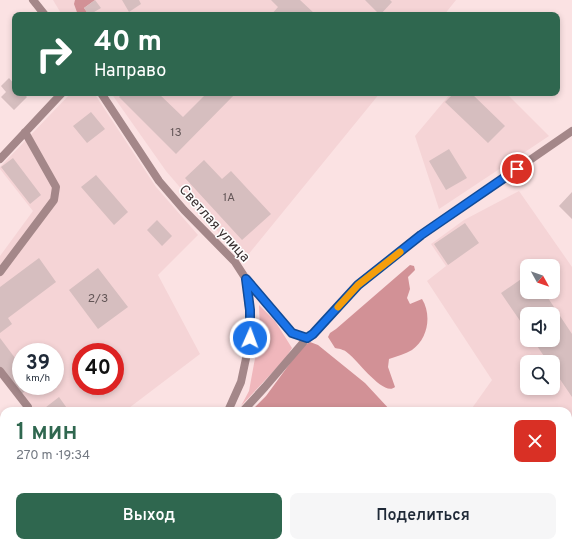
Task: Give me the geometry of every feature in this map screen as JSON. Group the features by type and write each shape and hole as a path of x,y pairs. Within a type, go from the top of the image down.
{"street":[{"path":"33,0 43,12"},
{"path":"0,159 59,96"},
{"name":"Светлая улица","path":"103,96 159,181 184,210 234,262 246,279 250,320 248,349 241,382 230,407"},
{"path":"247,407 307,338 313,334 358,285 421,235 572,131"},
{"path":"0,272 54,200 56,187 25,132"},
{"path":"246,279 292,333 307,338"},
{"path":"0,371 28,407"}],"shaded area":[{"path":"53,0 456,0 446,12 60,12"},
{"path":"75,0 95,0 84,8 87,12 77,12 74,4"},
{"path":"68,96 96,96 156,187 198,235 158,275 200,354 130,407 24,407 15,395 64,395 64,343 12,343 12,392 0,376 0,256 33,211 0,169 0,167"},
{"path":"113,96 378,96 243,261 166,171"},
{"path":"448,96 509,96 549,136 439,209 415,136"},
{"path":"519,191 572,267 572,407 473,407 492,380 427,281 446,266 431,244 464,220"},
{"path":"410,265 414,266 415,270 408,277 410,289 407,298 410,304 422,299 427,312 427,326 422,340 412,350 389,359 388,367 395,387 390,389 378,383 343,350 335,348 328,337 330,333"},
{"path":"259,305 275,321 292,348 285,359 241,406 249,391 260,331"},
{"path":"310,342 318,345 365,383 387,407 255,407 266,396 302,347"}],"building":[{"path":"95,0 101,8 94,12 87,12 84,8"},
{"path":"122,0 139,0 141,4 129,12"},
{"path":"271,0 300,0 313,12 274,12 278,7"},
{"path":"365,0 390,0 392,2 383,12 377,12"},
{"path":"9,78 12,82 12,96 27,97 14,110 1,97 6,92 1,86"},
{"path":"161,96 183,117 204,96 233,96 176,154 119,97"},
{"path":"451,96 474,96 505,126 488,143 445,102"},
{"path":"91,112 105,129 87,143 73,126"},
{"path":"449,149 467,178 446,190 429,161"},
{"path":"13,158 41,195 30,204 1,167"},
{"path":"204,160 222,179 231,171 271,214 242,240 185,178"},
{"path":"96,175 128,212 114,225 81,187"},
{"path":"572,192 572,219 559,206"},
{"path":"157,220 172,236 162,246 147,230"},
{"path":"465,223 479,243 448,265 434,244"},
{"path":"39,258 56,282 8,318 12,324 0,333 0,287"},
{"path":"98,268 128,307 98,329 69,290"},
{"path":"520,280 520,299 549,299 554,307 520,307 520,321 501,293"},
{"path":"560,316 572,334 572,397 560,379 560,355 543,355 538,347 560,347"},
{"path":"0,338 12,354 12,385 0,369"},
{"path":"59,397 66,407 46,407"}],"slow traffic":[{"path":"338,307 358,285 400,252"}],"route":[{"path":"250,338 250,310 246,279 292,333 307,338 313,334 358,285 421,235 517,169"}]}
